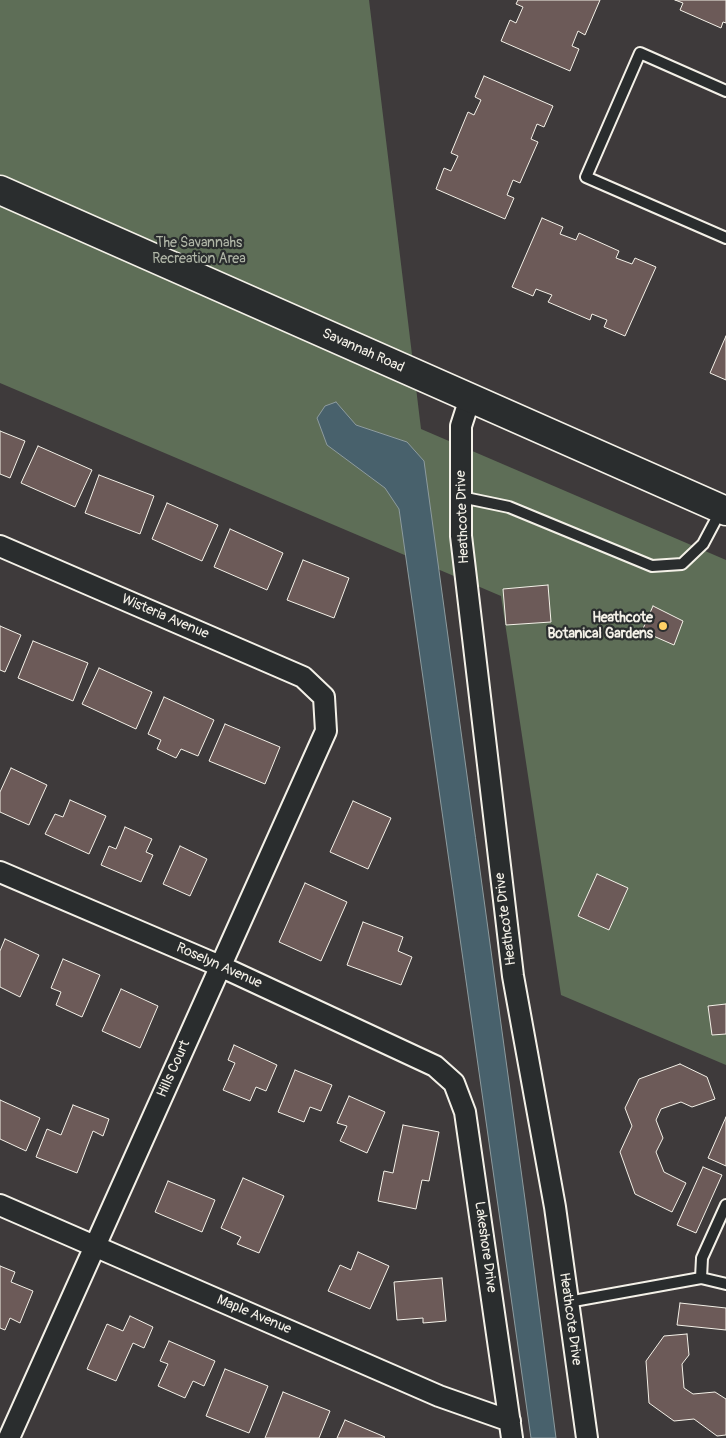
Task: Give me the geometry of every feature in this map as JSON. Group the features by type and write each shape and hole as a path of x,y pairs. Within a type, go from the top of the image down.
{"street":[{"name":"Savannah Road","path":"0,190 724,510"},
{"name":"Heathcote Drive","path":"470,398 461,426 461,536 513,976 555,1207 587,1438"},
{"name":"Wisteria Avenue","path":"0,546 303,677 324,697"},
{"name":"Hills Court","path":"9,1438 326,730 324,697"},
{"name":"Roselyn Avenue","path":"0,872 220,966 435,1066"},
{"name":"Lakeshore Drive","path":"435,1066 454,1084 465,1112 511,1430"},
{"name":"Maple Avenue","path":"0,1204 439,1396 511,1430"}],"lane":[{"path":"726,91 640,53 586,177 726,238"},
{"path":"461,496 509,507 652,566 682,564 704,544 724,510"},
{"path":"700,1278 702,1258 726,1205"},
{"path":"568,1302 700,1278 726,1284"}],"green space":[{"name":"The Savannahs Recreation Area","path":"0,0 369,0 421,429 726,560 726,1065 561,995 501,596 0,383"}],"water":[{"path":"336,402 356,425 407,442 424,461 556,1438 531,1438 399,509 385,488 327,445 317,418 325,406"}],"building":[{"path":"518,0 600,0 585,35 578,31 572,46 579,49 570,71 501,41 510,20 516,23 523,7 516,4"},
{"path":"675,0 726,0 726,23 723,22 721,28 680,10 683,3"},
{"path":"484,76 553,106 544,127 537,124 531,139 538,142 520,183 513,180 507,195 514,198 505,219 436,189 444,168 451,171 458,156 451,153 468,112 474,115 481,100 475,97"},
{"path":"542,218 563,227 560,234 576,240 579,233 619,251 616,258 632,264 635,258 656,267 625,336 604,327 607,320 592,314 590,320 548,302 552,295 536,289 533,296 512,287"},
{"path":"726,336 726,380 710,373"},
{"path":"0,431 25,441 10,478 0,474"},
{"path":"38,446 92,470 75,507 21,483"},
{"path":"99,475 154,496 140,534 85,513"},
{"path":"167,503 218,525 202,561 152,539"},
{"path":"230,529 283,553 267,590 214,567"},
{"path":"303,560 349,578 334,618 287,600"},
{"path":"548,585 551,622 506,625 503,589"},
{"name":"Heathcote Botanical Gardens","path":"653,606 683,621 674,645 642,631"},
{"path":"0,626 21,635 5,672 0,670"},
{"path":"33,641 88,663 73,701 18,678"},
{"path":"99,668 152,692 136,729 82,704"},
{"path":"164,697 214,720 198,756 181,749 176,758 157,749 161,740 148,734"},
{"path":"225,724 280,747 265,784 209,761"},
{"path":"11,768 47,785 29,825 0,812 0,792"},
{"path":"70,800 106,816 89,854 45,834 55,814 63,817"},
{"path":"353,801 391,818 368,869 330,852"},
{"path":"125,827 152,839 146,852 153,855 141,882 101,865 109,846 116,849"},
{"path":"180,846 207,859 190,896 163,884"},
{"path":"597,874 628,888 609,930 578,916"},
{"path":"305,883 347,902 321,961 279,942"},
{"path":"363,922 403,937 398,951 412,957 401,985 347,965"},
{"path":"5,939 39,955 20,997 0,987 0,951"},
{"path":"63,959 100,975 82,1017 56,1005 61,992 51,988"},
{"path":"121,989 158,1006 140,1048 102,1031"},
{"path":"726,1004 726,1034 712,1035 708,1006"},
{"path":"234,1045 277,1065 266,1091 256,1087 250,1101 223,1090 235,1063 228,1060"},
{"path":"680,1064 707,1077 715,1099 692,1107 681,1102 661,1109 656,1120 663,1138 656,1152 664,1172 686,1183 672,1212 635,1194 620,1152 632,1126 625,1108 639,1079"},
{"path":"295,1070 332,1085 321,1111 310,1107 304,1122 278,1112"},
{"path":"349,1096 385,1112 367,1153 340,1141 347,1126 337,1123"},
{"path":"0,1100 40,1118 26,1151 0,1139"},
{"path":"73,1105 109,1119 103,1136 93,1131 77,1173 36,1157 47,1129 61,1135"},
{"path":"726,1117 726,1166 708,1158"},
{"path":"403,1125 439,1132 429,1181 422,1180 416,1209 378,1201 384,1171 393,1173"},
{"path":"703,1167 722,1175 696,1233 677,1225"},
{"path":"243,1178 284,1196 259,1253 237,1244 241,1237 221,1228"},
{"path":"168,1181 215,1200 202,1232 155,1212"},
{"path":"358,1252 389,1266 370,1309 328,1291 340,1265 351,1270"},
{"path":"0,1266 15,1272 11,1282 33,1291 20,1323 10,1318 5,1330 0,1328"},
{"path":"442,1278 446,1321 423,1323 423,1318 397,1320 394,1282"},
{"path":"680,1303 726,1308 726,1330 677,1325"},
{"path":"130,1316 153,1327 144,1348 133,1343 116,1381 87,1369 107,1324 123,1331"},
{"path":"687,1334 689,1355 682,1364 684,1388 693,1394 715,1392 726,1399 726,1435 717,1436 694,1419 674,1421 649,1403 646,1361 664,1336"},
{"path":"169,1341 215,1361 204,1386 193,1381 185,1398 158,1386 168,1364 160,1361"},
{"path":"225,1369 268,1386 249,1433 206,1416"},
{"path":"283,1392 330,1411 319,1438 265,1438"},
{"path":"345,1420 385,1437 337,1438"}],"place":[{"name":"Heathcote Botanical Gardens","path":"663,626"}]}
